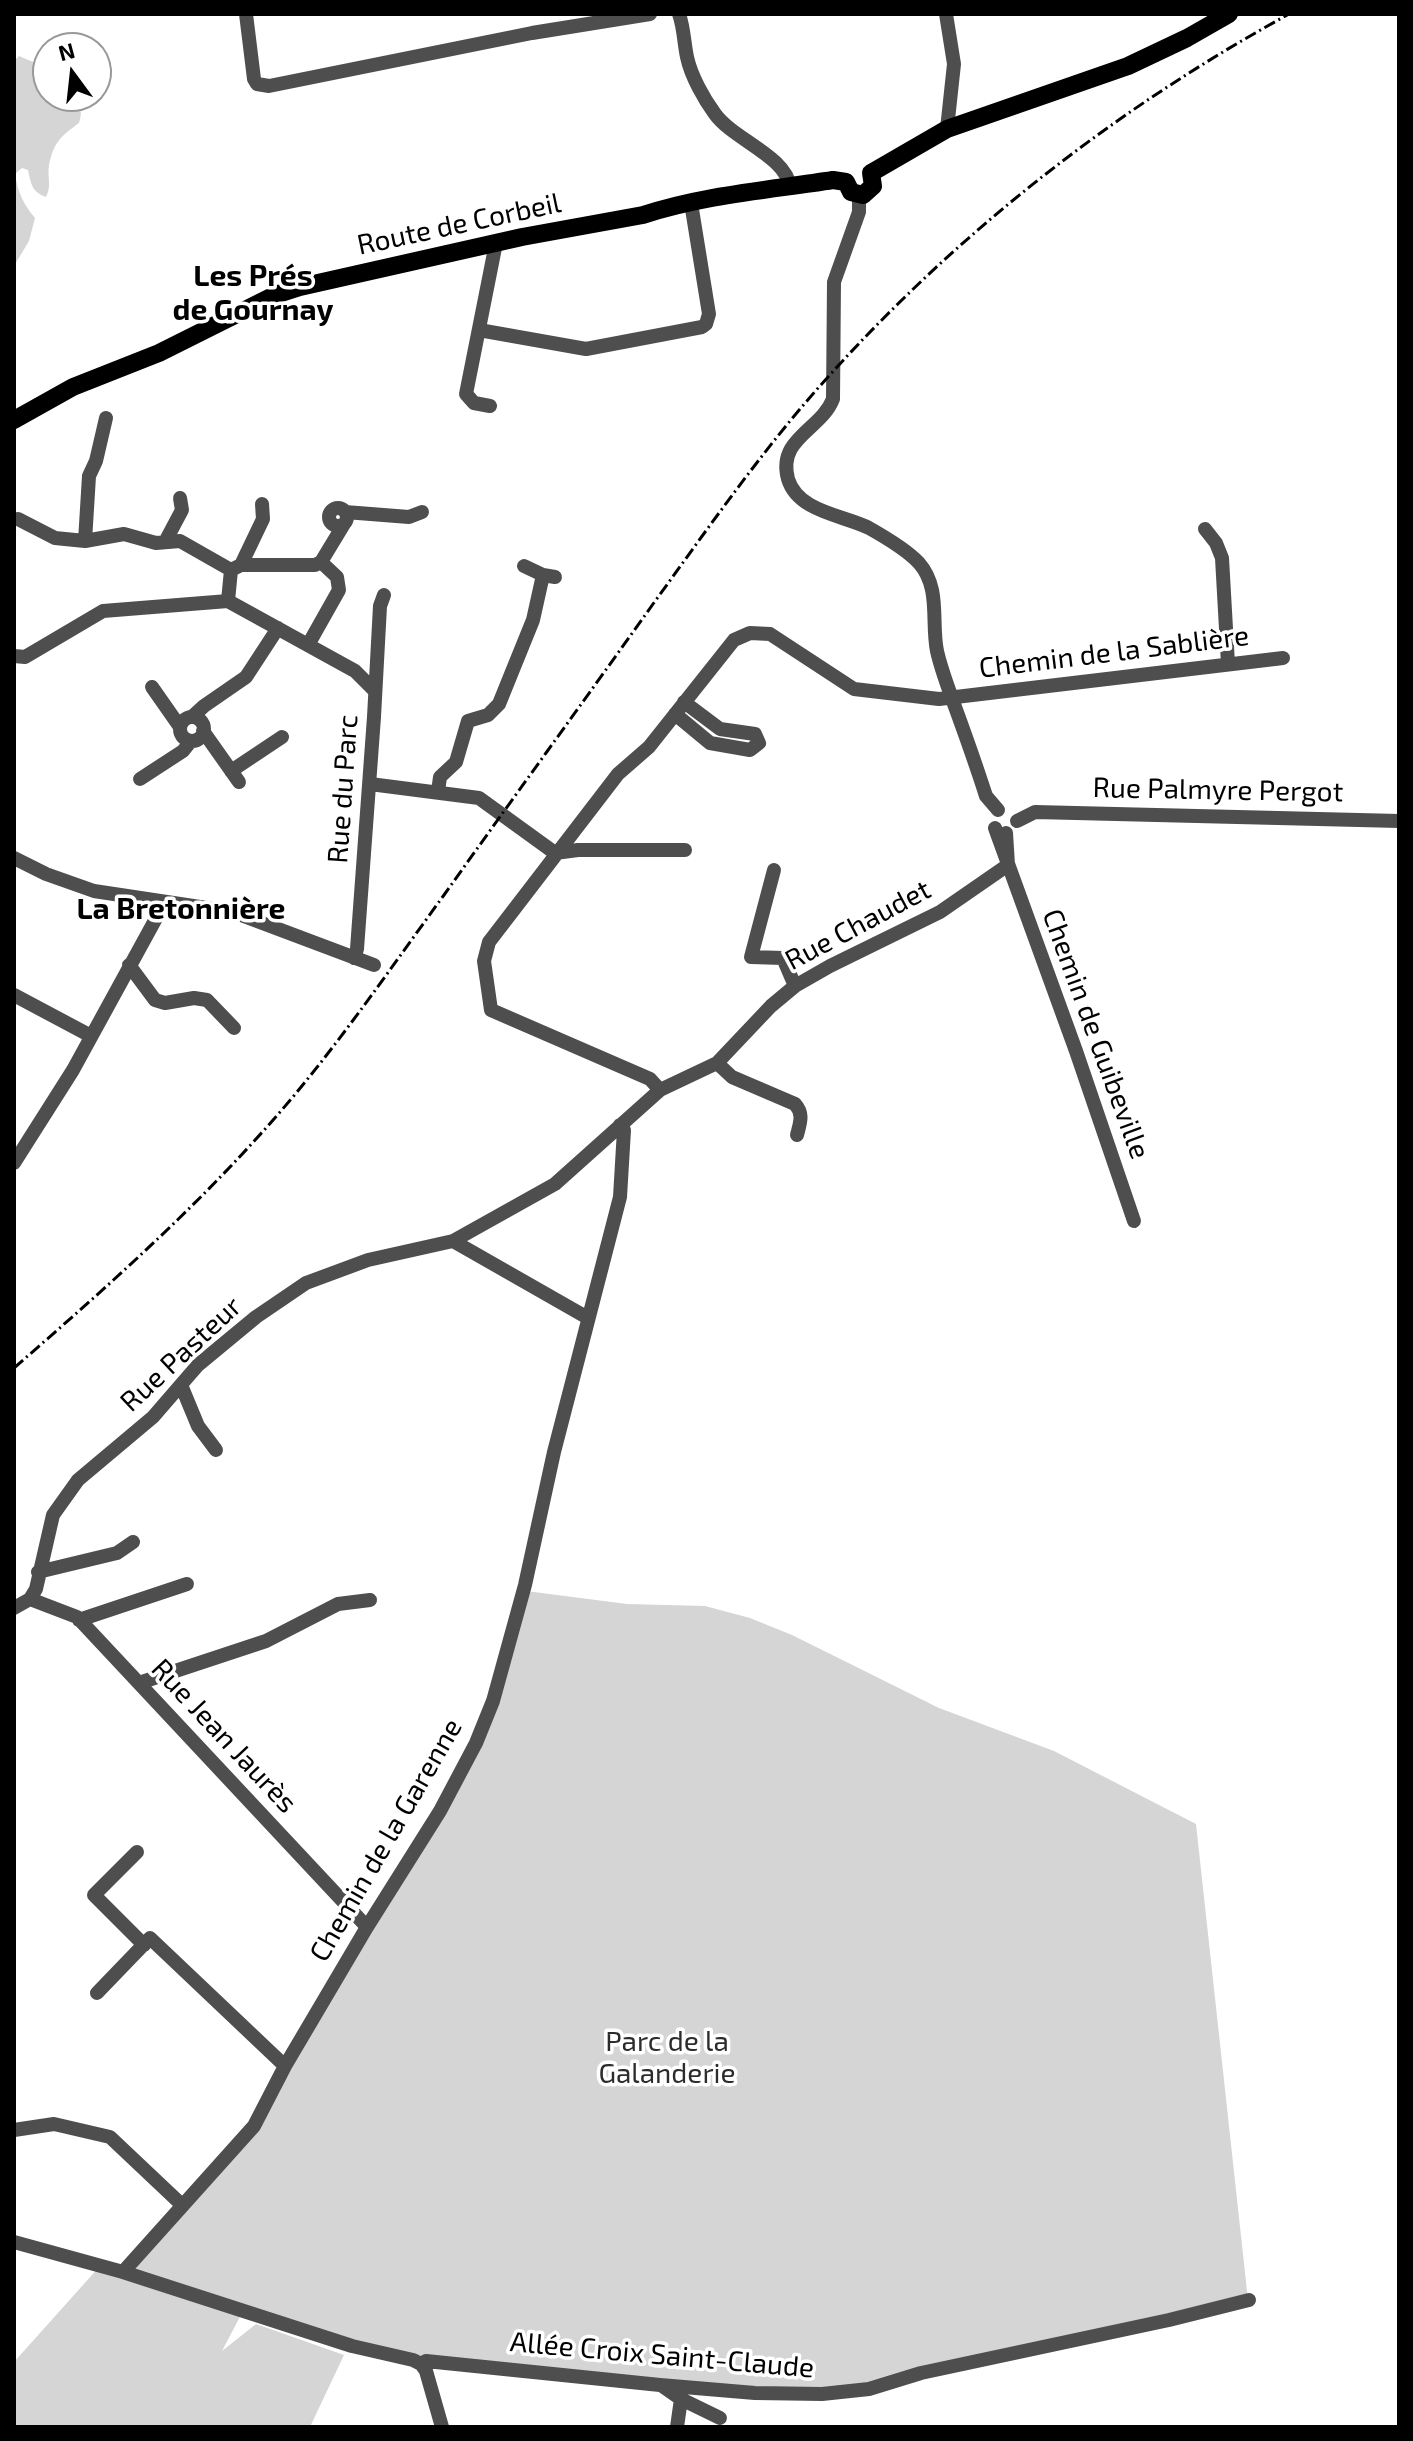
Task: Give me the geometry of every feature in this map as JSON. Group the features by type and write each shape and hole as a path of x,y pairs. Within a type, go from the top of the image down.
{"main road":[{"path":"947,129 1128,66 1229,14"},
{"name":"Route de Corbeil","path":"853,188 849,174 856,169 871,173 947,129"},
{"name":"Route de Corbeil","path":"14,420 73,387 159,353 275,295 300,287 739,193 833,180 853,188"}],"street":[{"path":"246,14 254,79 257,84 269,86 532,33 650,14"},
{"path":"679,14 688,62 713,111 738,136 780,164 789,178 790,187"},
{"path":"946,14 954,64 947,129"},
{"path":"853,188 859,212 834,282 833,399 827,410 794,442 786,469 791,485 800,498 872,530 909,555 923,569 932,586 937,650 986,796 1009,814 1012,830 1001,830"},
{"path":"479,330 586,349 702,327 709,314 691,203"},
{"path":"490,406 474,403 466,394 496,243"},
{"path":"85,541 89,476 96,461 106,418"},
{"path":"165,542 182,510 180,498"},
{"path":"14,656 25,657 103,611 228,601 236,567 263,519 262,504"},
{"path":"18,519 55,538 85,541 124,534 156,543 180,541 236,567 315,565 321,562 344,518 409,517 422,512"},
{"path":"1205,529 1216,543 1222,558 1228,664"},
{"path":"308,645 339,590 337,577 321,562"},
{"path":"438,792 440,777 456,762 468,721 488,715 499,704 533,620 549,576 524,566"},
{"path":"375,691 380,606 384,595"},
{"name":"Rue du Parc","path":"228,601 355,671 375,691 354,958"},
{"path":"180,727 184,719 192,717 246,677 278,628"},
{"name":"Chemin de la Sablière","path":"660,1090 650,1079 491,1010 485,975 486,948 546,870 555,853 618,774 649,747 734,640 750,633 778,638 854,689 952,698 1283,658"},
{"path":"152,687 180,727 182,735 191,741"},
{"path":"679,708 713,726 755,734 759,743 750,750 710,743 679,708"},
{"path":"192,717 201,722 203,731 235,777 282,737"},
{"path":"140,779 183,751 203,731"},
{"path":"370,784 479,798 555,853 578,850 685,850"},
{"name":"Rue Palmyre Pergot","path":"1009,814 1035,812 1399,821"},
{"path":"1008,865 1001,830 993,821 1009,814"},
{"path":"14,858 86,889 233,912 374,965"},
{"name":"Rue Chaudet","path":"660,1090 717,1063 771,1006 795,986 940,912 1008,865"},
{"name":"Chemin de Guibeville","path":"1008,865 1134,1221"},
{"path":"774,870 751,957 783,958 795,986"},
{"path":"14,1163 46,1115 165,902"},
{"path":"129,965 155,1000 165,1003 194,998 207,1000 234,1028"},
{"path":"14,995 91,1036"},
{"path":"717,1063 732,1077 795,1104 800,1110 801,1120 797,1135"},
{"name":"Rue Pasteur","path":"20,1602 36,1589 53,1515 78,1480 153,1417 198,1365 256,1317 306,1283 368,1260 453,1241 555,1184 660,1090"},
{"name":"Chemin de la Garenne","path":"123,2272 254,2126 285,2066 440,1811 476,1743 493,1701 525,1585 620,1197 624,1130 620,1125"},
{"path":"453,1241 588,1318"},
{"path":"181,1385 198,1426 216,1450"},
{"path":"38,1572 117,1553 133,1542"},
{"path":"79,1620 187,1584"},
{"path":"139,1683 266,1641 338,1604 370,1600"},
{"name":"Rue Jean Jaurès","path":"20,1602 79,1620 367,1927"},
{"path":"137,1852 94,1895 144,1945"},
{"path":"97,1993 150,1938 285,2066"},
{"path":"14,2130 54,2124 110,2137 182,2205"},
{"path":"14,2242 123,2272"},
{"name":"Allée Croix Saint-Claude","path":"123,2272 352,2346 421,2364 426,2361 660,2385 793,2394 869,2389 921,2373 1249,2300"},
{"path":"421,2364 442,2427"},
{"path":"660,2385 720,2418"},
{"path":"677,2427 681,2399"}],"green space":[{"path":"19,56 32,62 32,112 81,112 81,116 79,123 62,136 53,151 46,197 33,187 28,170 22,168 15,174 22,198 35,218 29,241 14,266 14,61"},
{"name":"Parc de la Galanderie","path":"526,1591 627,1604 705,1606 750,1618 792,1635 939,1708 1054,1751 1196,1824 1248,2300 822,2394 413,2360 243,2311 222,2351 256,2324 344,2355 310,2427 14,2427 14,2362 100,2266 124,2272 255,2126 477,1744"}],"railway":[{"path":"14,1368 196,1201 297,1092 372,995 733,494 775,439 870,332 980,228 1038,180 1160,92 1289,14"}],"district":[{"name":"Les Prés de Gournay","path":"253,293"},
{"name":"La Bretonnière","path":"181,909"}]}
